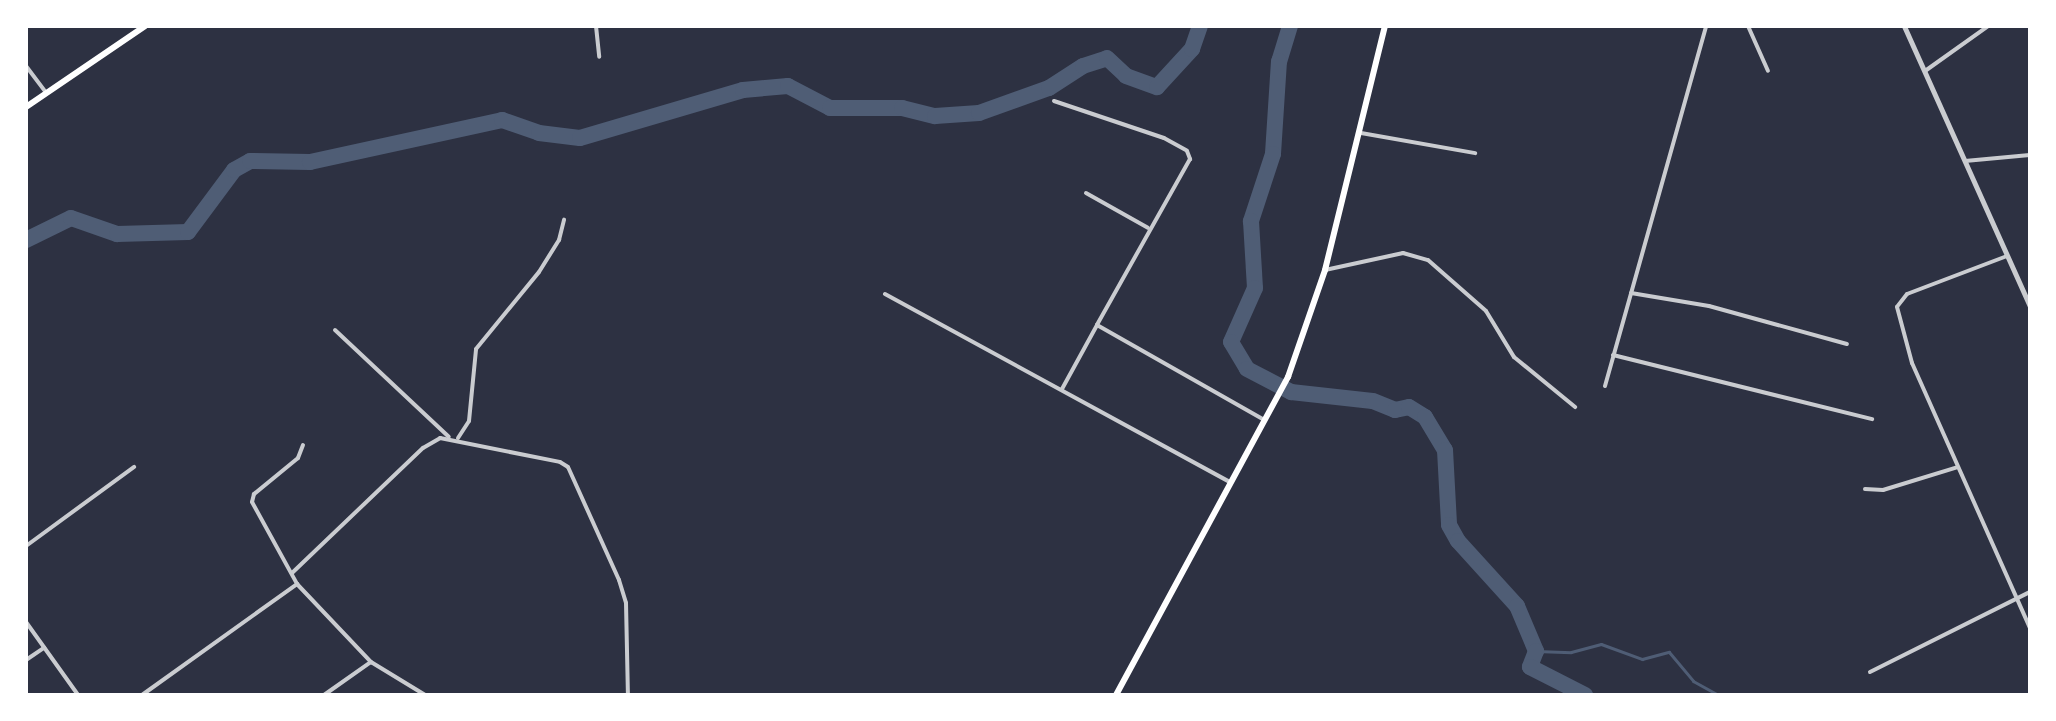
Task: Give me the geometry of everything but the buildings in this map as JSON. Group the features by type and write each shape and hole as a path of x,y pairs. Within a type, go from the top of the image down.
{"main road":[{"path":"26,107 145,26"},
{"path":"1116,695 1288,377 1325,270 1385,26"}],"street":[{"path":"596,26 599,57"},
{"path":"1605,386 1706,26"},
{"path":"1748,26 1768,71"},
{"path":"1904,26 2030,307"},
{"path":"1924,71 1988,26"},
{"path":"26,66 46,93"},
{"path":"1054,101 1187,151 1190,159 1148,228 1062,389"},
{"path":"1361,133 1475,153"},
{"path":"1964,161 2030,155"},
{"path":"1086,193 1148,228"},
{"path":"458,438 469,421 476,349 539,272 559,240 564,220"},
{"path":"1325,270 1403,253 1428,260 1486,311 1514,357 1575,407"},
{"path":"2007,256 1907,294 1897,307 1912,363 2030,628"},
{"path":"1631,293 1709,306 1847,344"},
{"path":"885,294 1233,483"},
{"path":"1097,325 1266,422"},
{"path":"335,330 449,437"},
{"path":"1613,355 1872,419"},
{"path":"292,573 423,448 449,437 458,438 473,447 551,458 568,467 626,603 628,695"},
{"path":"303,445 298,458 254,494 252,502 297,584 371,662 414,692 425,695"},
{"path":"26,546 134,467"},
{"path":"1865,489 1883,490 1958,467"},
{"path":"142,695 297,584"},
{"path":"1870,672 2030,592"},
{"path":"26,622 78,695"},
{"path":"26,660 44,647"},
{"path":"324,695 371,662"}],"waterway":[{"path":"26,240 71,218 117,234 188,232 234,170 250,161 310,162 502,120 539,133 580,138 743,90 788,86 830,108 902,108 935,116 979,113 1049,88 1083,66 1107,58 1126,76 1157,87 1192,49 1200,26"},
{"path":"1290,26 1279,61 1273,154 1251,221 1255,288 1231,342 1247,369 1291,392 1373,401 1395,410 1409,407 1425,417 1445,450 1449,525 1458,541 1517,606 1536,651 1530,667 1585,695"},
{"path":"1536,651 1571,652 1601,644 1642,659 1669,652 1693,681 1718,695"}]}
